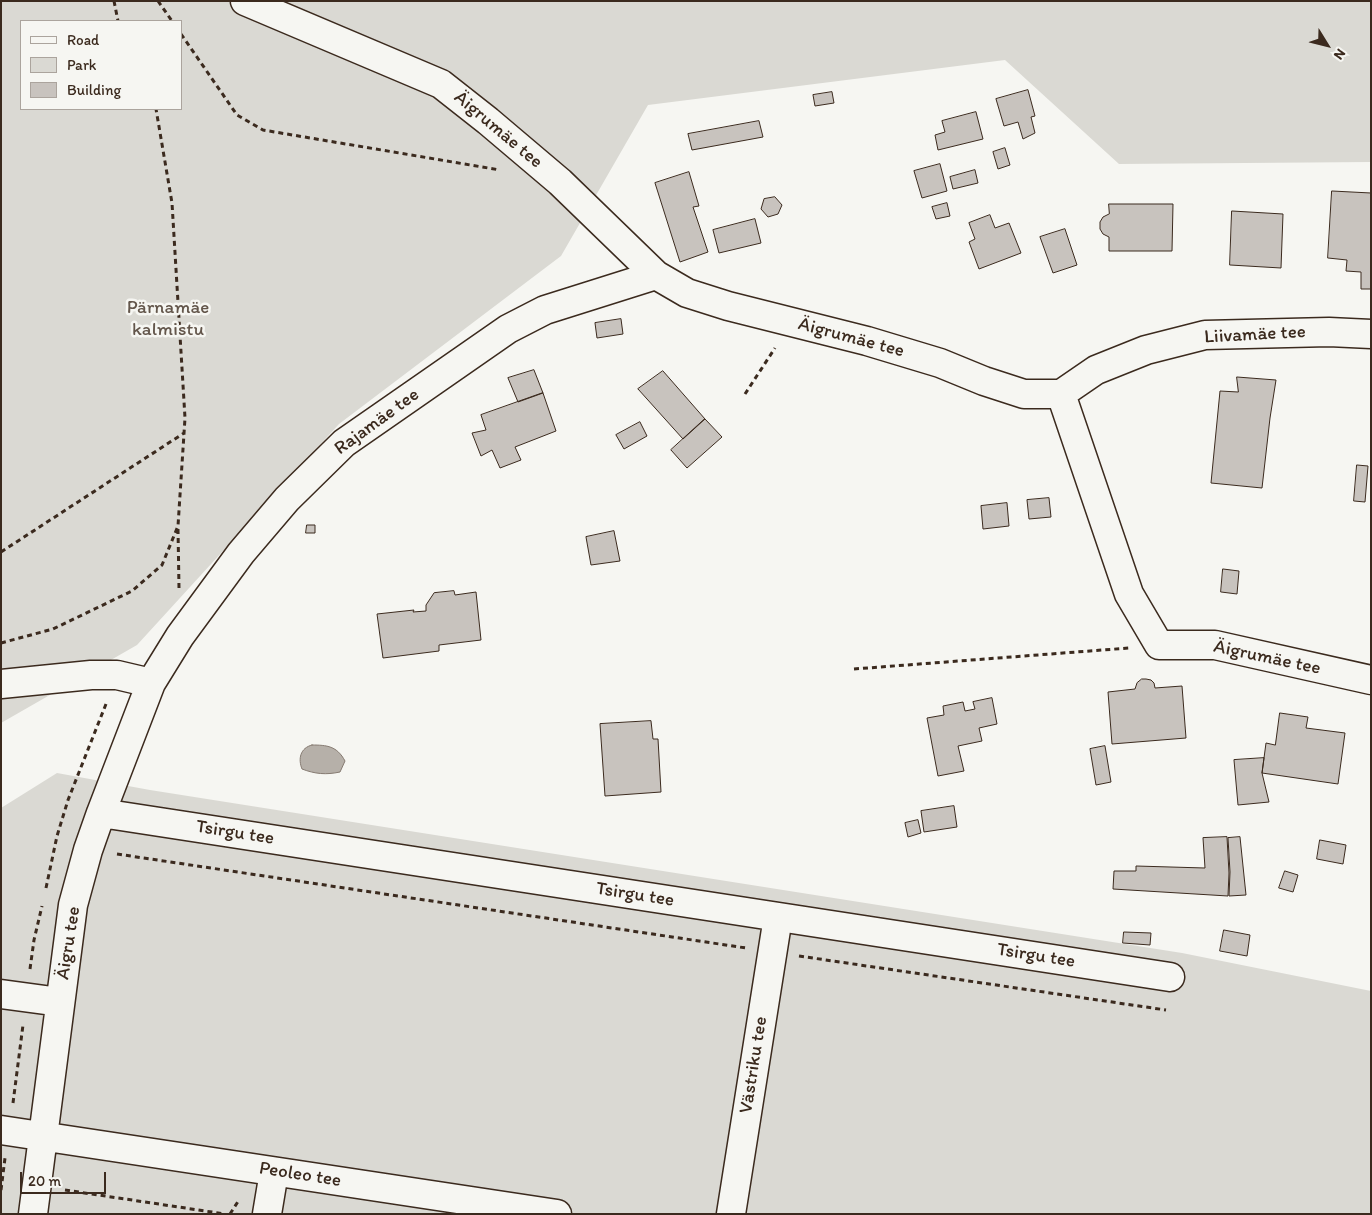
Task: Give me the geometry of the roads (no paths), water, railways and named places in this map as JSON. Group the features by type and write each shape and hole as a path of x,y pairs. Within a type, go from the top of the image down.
{"street":[{"name":"Äigrumäe tee","path":"245,1 441,84 488,120 560,182 656,275 688,293 728,306 867,341 940,363 984,381 1024,394 1061,394 1129,594 1159,646 1215,644 1371,680"},
{"name":"Rajamäe tee","path":"152,683 180,636 241,553 287,499 344,443 508,329 545,310 656,275"},
{"name":"Liivamäe tee","path":"1061,394 1096,370 1146,350 1204,335 1329,332 1371,334"},
{"path":"1,684 91,675 117,675 152,683"},
{"name":"Äigru tee","path":"33,1214 73,905 88,850 101,813 152,683"},
{"name":"Tsirgu tee","path":"101,813 1170,977"},
{"name":"Västriku tee","path":"732,1214 778,917"},
{"path":"1,994 60,1002"},
{"name":"Peoleo tee","path":"1,1130 557,1214"},
{"path":"266,1214 274,1172"}],"park label":[{"name":"Pärnamäe kalmistu","path":"168,319"}]}
